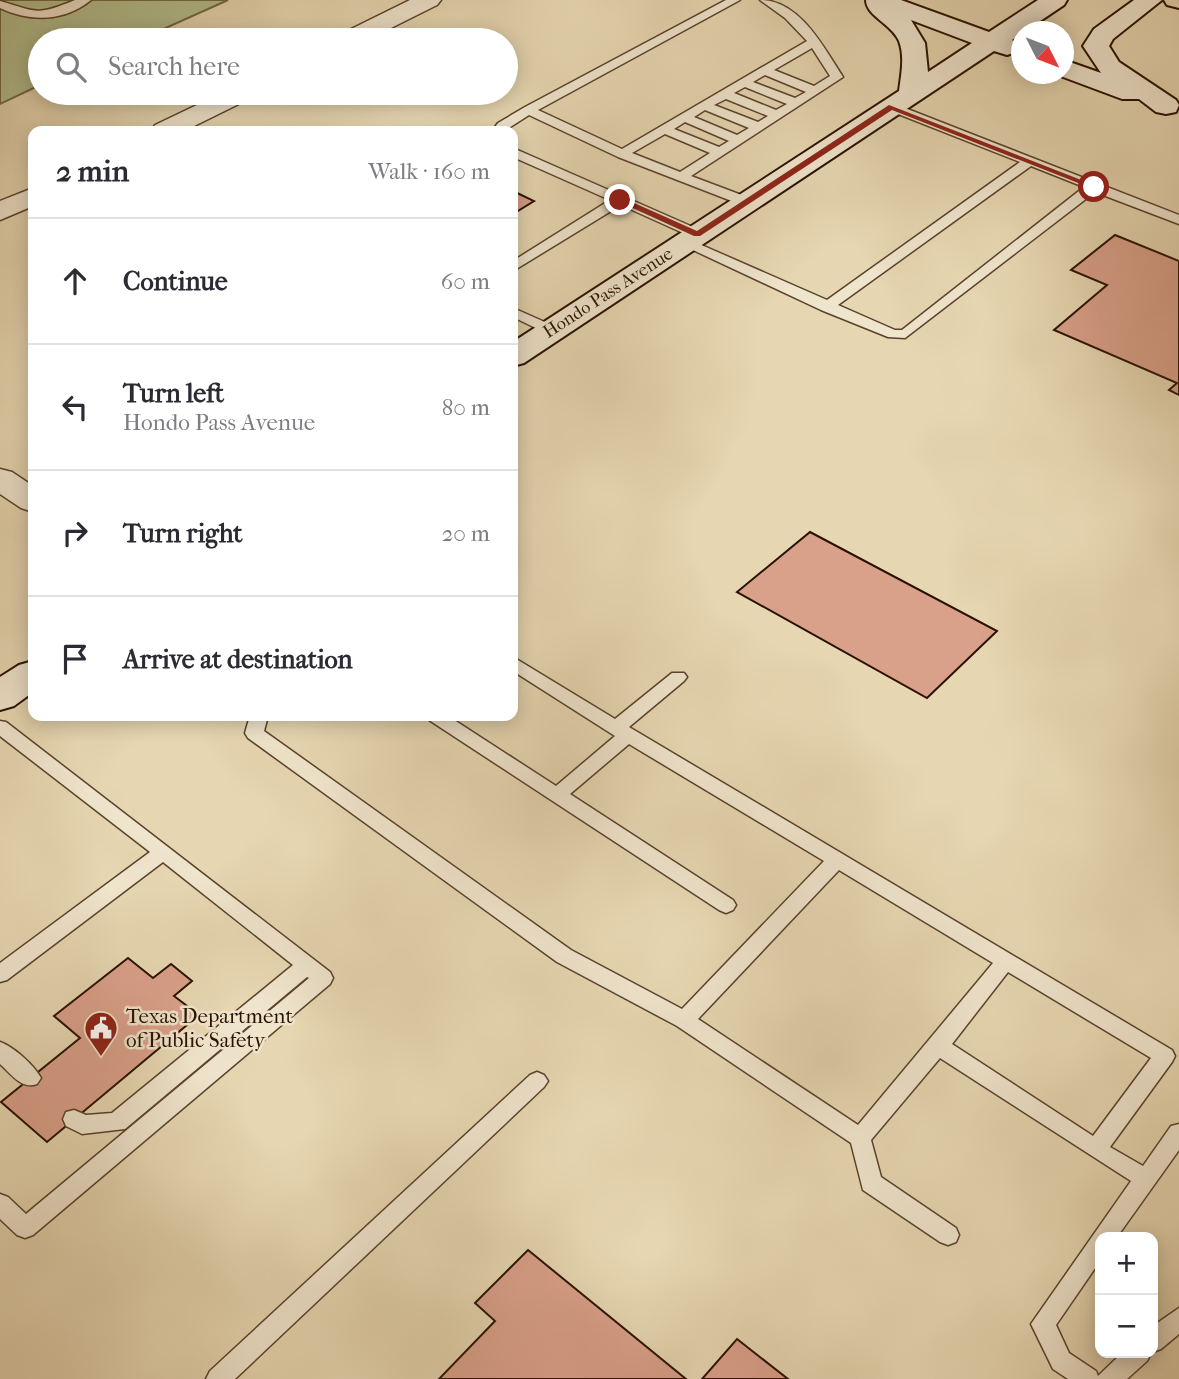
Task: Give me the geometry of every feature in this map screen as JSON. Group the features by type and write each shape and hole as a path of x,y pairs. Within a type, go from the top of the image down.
{"main road":[{"path":"871,0 901,23 911,35 916,62 902,100"},
{"path":"878,0 1011,49"},
{"path":"923,0 949,1"},
{"name":"Hondo Pass Avenue","path":"518,353 1055,0"},
{"path":"1150,0 1102,34 1096,46 1110,66 1173,108"},
{"path":"1074,72 1173,108"},
{"path":"0,696 28,677"}],"street":[{"path":"372,28 429,0"},
{"path":"174,126 217,105"},
{"path":"0,212 28,198"},
{"path":"0,479 28,498"}],"lane":[{"path":"0,4 21,14 37,17 85,0"},
{"path":"502,126 734,0"},
{"path":"681,177 837,78 814,42 786,10 766,0"},
{"path":"622,154 814,42"},
{"path":"765,71 815,91"},
{"path":"744,83 796,103"},
{"path":"725,94 777,116"},
{"path":"902,100 1030,161 1179,220"},
{"path":"705,106 758,127"},
{"path":"529,110 622,154 747,202"},
{"path":"685,118 738,140"},
{"path":"665,130 719,152"},
{"path":"518,154 620,200 826,307 893,334 905,334 1094,187"},
{"path":"826,307 1030,161"},
{"path":"518,264 620,200"},
{"path":"518,314 551,330"},
{"path":"518,666 1165,1056 1096,1149"},
{"path":"557,795 678,677"},
{"path":"258,721 254,733 564,956 684,1020 860,1138 871,1183 948,1235"},
{"path":"443,721 726,905"},
{"path":"0,727 323,978 25,1228 0,1204"},
{"path":"0,974 163,852"},
{"path":"684,1020 837,860"},
{"path":"860,1138 1005,962"},
{"path":"74,1119 82,1125 117,1122 306,966"},
{"path":"938,1046 1096,1149 1146,1178"},
{"path":"0,1051 30,1079"},
{"path":"218,1379 537,1081"},
{"path":"1108,1232 1179,1133"},
{"path":"1088,1379 1061,1361 1043,1324 1095,1250"},
{"path":"1158,1337 1179,1319"},
{"path":"1109,1379 1133,1358"}],"green space":[{"path":"0,0 228,0 166,28 28,28 28,91 0,104"}],"building":[{"path":"518,193 534,201 518,211"},
{"path":"1115,235 1179,261 1179,395 1169,390 1177,383 1054,330 1107,285 1071,270"},
{"path":"810,532 997,631 927,698 737,592"},
{"name":"Texas Department of Public Safety","path":"128,958 153,978 171,964 192,981 174,996 199,1015 47,1142 1,1102 80,1038 54,1016"},
{"path":"528,1250 686,1379 439,1379 495,1321 475,1303"},
{"path":"737,1339 788,1379 702,1379"}],"place":[{"name":"Texas Department of Public Safety","path":"101,1058"}],"route":[{"path":"620,200 697,234 892,107 1094,187"}]}
